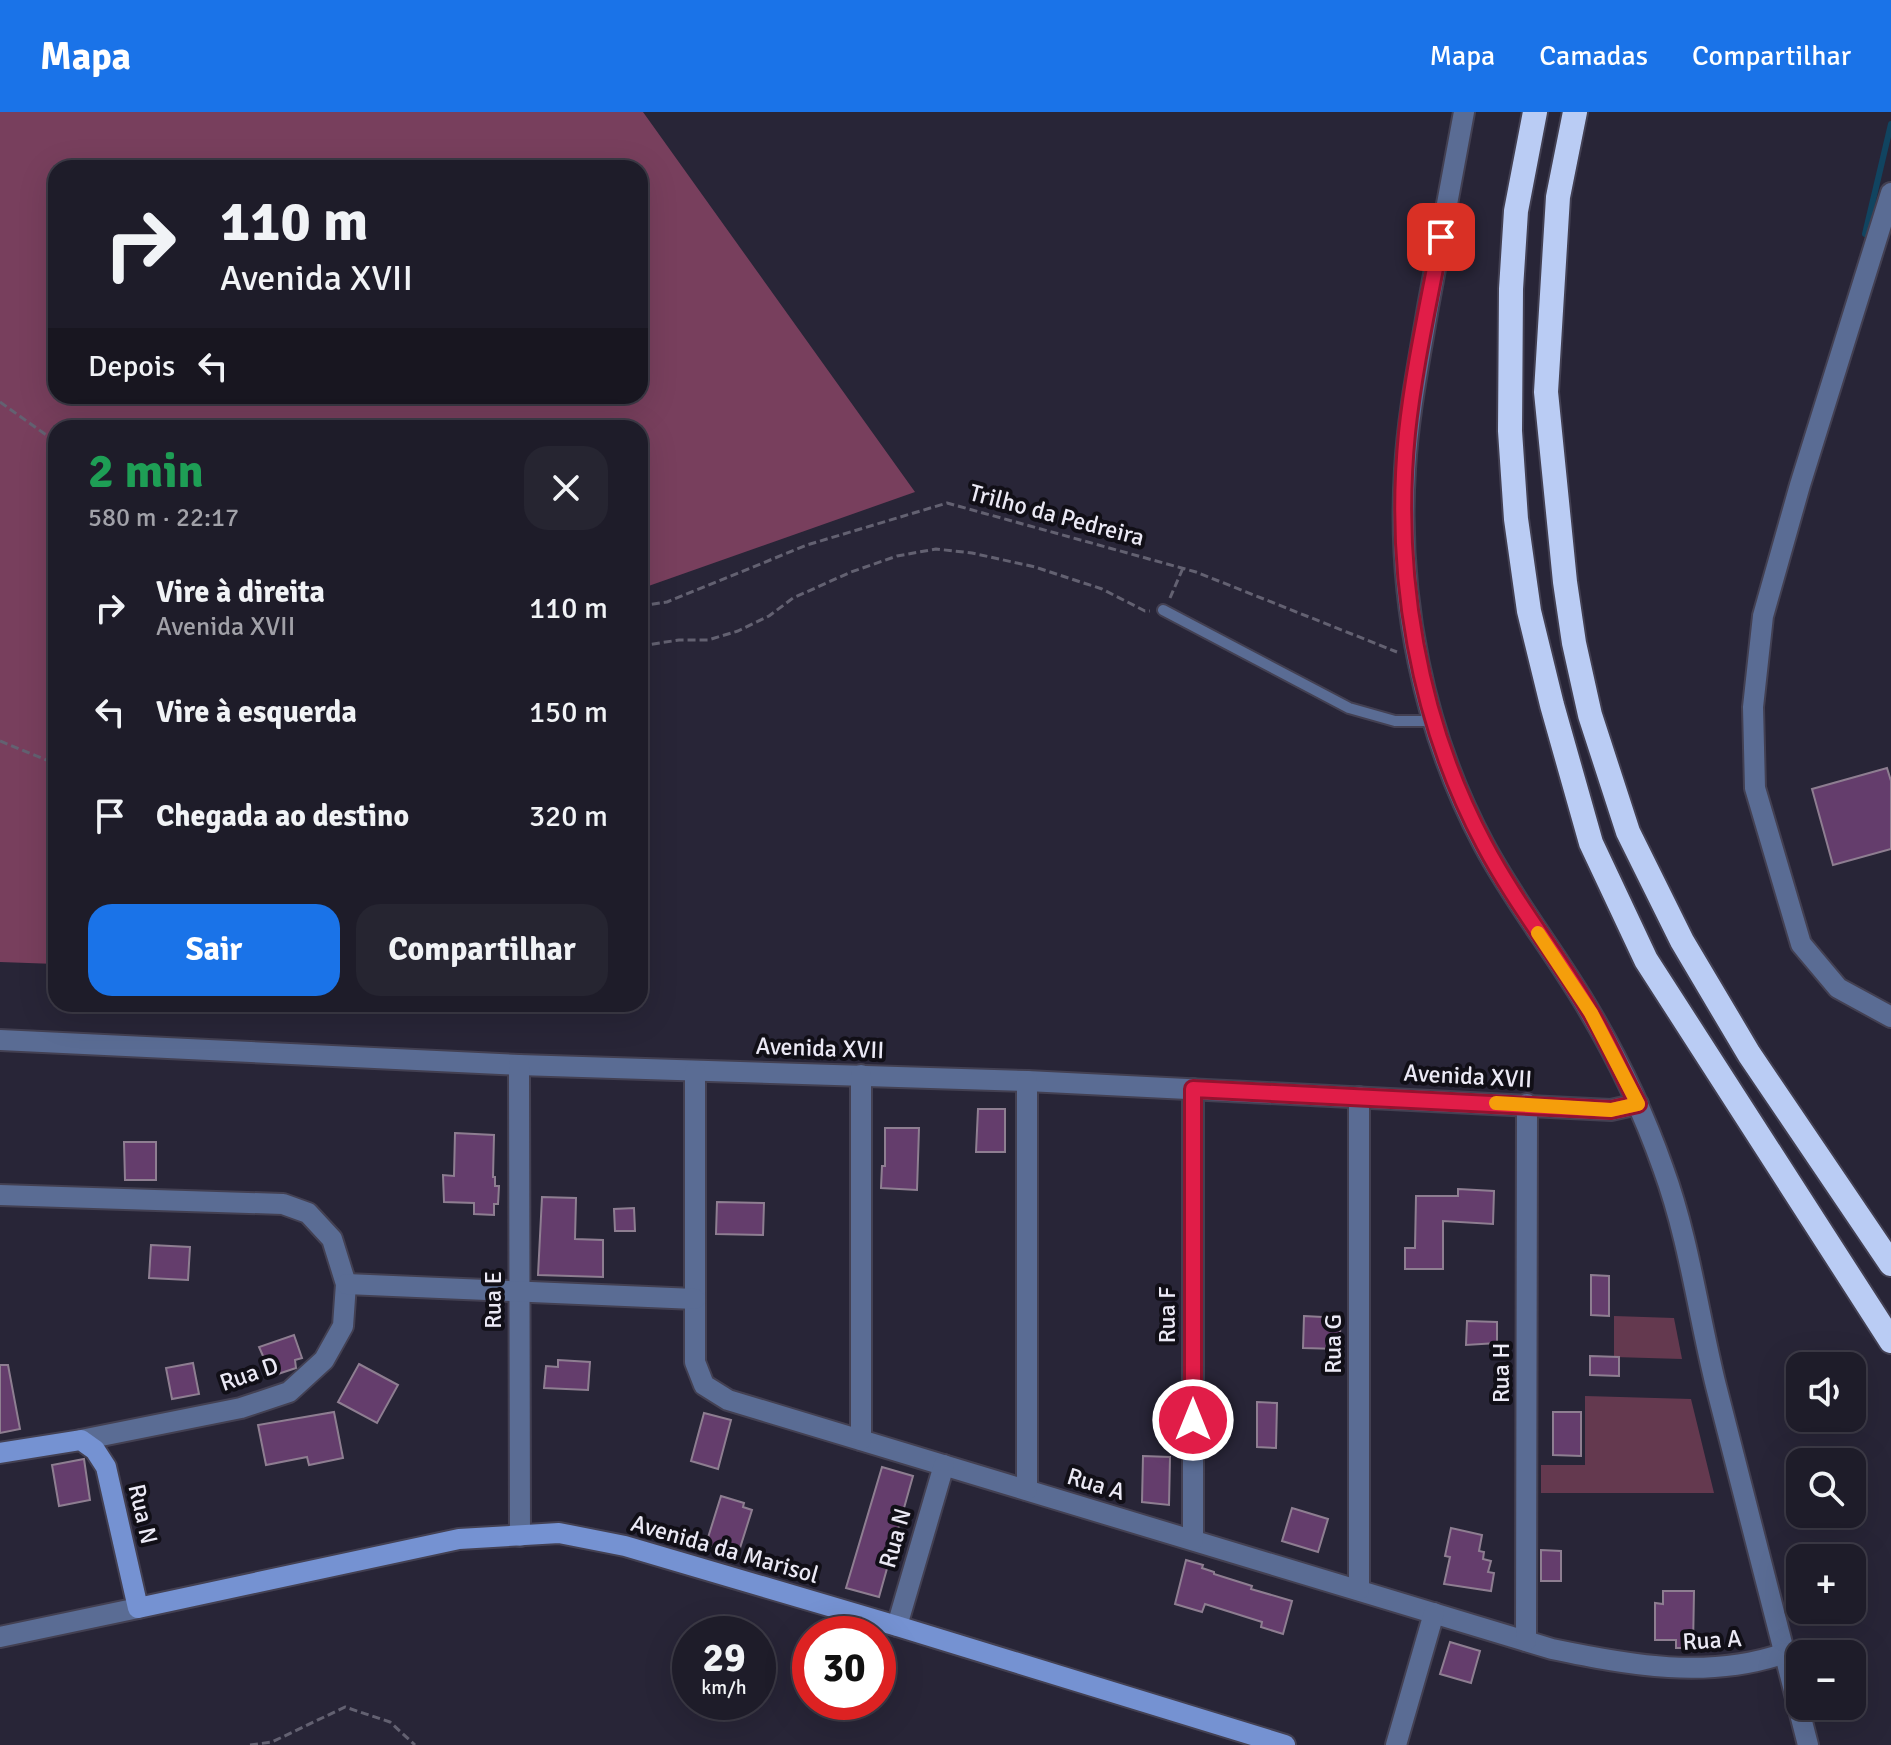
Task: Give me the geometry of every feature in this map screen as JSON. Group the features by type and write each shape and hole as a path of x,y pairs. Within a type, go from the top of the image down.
{"highway":[{"path":"1535,112 1516,211 1511,289 1510,431 1516,519 1529,611 1582,812 1591,843 1646,960 1891,1341"},
{"path":"1575,112 1558,197 1546,392 1565,582 1574,643 1590,715 1628,832 1682,941 1749,1054 1891,1264"}],"street":[{"path":"1464,112 1407,432 1404,552 1417,651 1434,721 1457,785 1483,842 1519,906 1591,1013 1638,1104 1664,1170 1683,1228 1715,1381 1808,1745"},
{"path":"1891,193 1800,485 1763,616 1753,707 1755,788 1801,944 1838,988 1891,1017"},
{"name":"Avenida XVII","path":"0,1040 519,1065 1027,1081 1611,1110 1638,1104"},
{"name":"Rua E","path":"519,1065 520,1536"},
{"name":"Rua A","path":"695,1071 695,1362 704,1385 728,1400 1526,1641 1627,1664 1678,1669 1758,1662 1785,1653"},
{"path":"861,1075 861,1440"},
{"path":"1027,1081 1027,1490"},
{"name":"Rua F","path":"1193,1089 1193,1540"},
{"name":"Rua G","path":"1359,1097 1359,1590"},
{"name":"Rua H","path":"1526,1641 1527,1104"},
{"name":"Rua D","path":"0,1195 283,1204 308,1213 332,1239 346,1284 343,1326 324,1360 289,1392 241,1408 0,1453"},
{"path":"346,1284 695,1299"},
{"name":"Rua N","path":"81,1440 95,1450 106,1467 138,1608"},
{"name":"Rua N","path":"897,1626 944,1465"},
{"name":"Avenida da Marisol","path":"138,1608 459,1539 559,1533 625,1546 1285,1745"},
{"path":"0,1637 138,1608"},
{"path":"1396,1745 1434,1613"},
{"path":"0,1650 29,1632"}],"lane":[{"path":"1163,610 1349,708 1395,721 1434,721"}],"path":[{"path":"0,402 48,436"},
{"name":"Trilho da Pedreira","path":"648,605 667,602 807,545 947,503 1183,568 1393,653 1417,651"},
{"path":"648,645 708,640 738,631 769,616 793,598 851,572 897,556 936,549 972,553 1035,567 1102,589 1145,611 1163,610 1183,568"},
{"path":"0,741 48,761"},
{"path":"250,1745 272,1742 345,1707 390,1722 415,1745"}],"shaded area":[{"path":"0,112 643,112 915,492 648,586 648,420 48,420 48,964 0,962"},
{"path":"1614,1316 1674,1318 1682,1359 1614,1357"},
{"path":"1585,1396 1691,1399 1714,1493 1541,1493 1541,1465 1585,1465"}],"building":[{"path":"1887,768 1891,781 1891,849 1833,865 1812,789"},
{"path":"978,1109 1005,1109 1005,1152 976,1152"},
{"path":"885,1128 919,1128 917,1190 881,1188 882,1166 885,1166"},
{"path":"455,1133 494,1135 493,1177 495,1186 499,1186 494,1215 474,1214 474,1203 444,1202 443,1175 454,1176"},
{"path":"124,1142 156,1142 156,1180 125,1180"},
{"path":"1458,1189 1494,1191 1493,1224 1443,1221 1443,1269 1405,1269 1405,1248 1415,1248 1416,1196 1458,1196"},
{"path":"542,1197 576,1198 575,1239 603,1240 603,1277 538,1275"},
{"path":"717,1202 764,1203 763,1235 716,1234"},
{"path":"634,1208 635,1231 615,1231 614,1209"},
{"path":"151,1245 190,1247 188,1280 149,1278"},
{"path":"1591,1275 1609,1276 1609,1316 1591,1315"},
{"path":"1304,1316 1341,1318 1339,1349 1303,1348"},
{"path":"1467,1321 1497,1322 1497,1343 1466,1345"},
{"path":"294,1335 302,1358 295,1360 296,1368 272,1376 259,1347"},
{"path":"1590,1356 1619,1357 1619,1376 1590,1375"},
{"path":"558,1360 590,1362 588,1390 544,1388 546,1366 558,1367"},
{"path":"193,1363 199,1394 172,1399 166,1368"},
{"path":"359,1364 398,1385 377,1423 338,1402"},
{"path":"0,1365 8,1365 20,1429 0,1433"},
{"path":"1257,1402 1277,1403 1276,1448 1257,1447"},
{"path":"334,1412 343,1458 309,1465 307,1457 266,1465 258,1425"},
{"path":"1553,1412 1581,1412 1581,1456 1553,1455"},
{"path":"704,1413 731,1420 718,1469 691,1461"},
{"path":"1143,1456 1170,1457 1169,1505 1142,1502"},
{"path":"84,1459 90,1500 59,1506 52,1465"},
{"path":"882,1467 913,1476 879,1597 846,1588"},
{"path":"721,1496 744,1503 743,1507 752,1510 740,1548 731,1545 729,1551 706,1544"},
{"path":"1292,1508 1328,1519 1318,1552 1282,1541"},
{"path":"1451,1528 1482,1535 1479,1551 1484,1552 1483,1559 1491,1561 1488,1572 1494,1573 1491,1591 1444,1584 1450,1557 1445,1556"},
{"path":"1541,1550 1561,1551 1561,1581 1541,1581"},
{"path":"1186,1560 1203,1565 1202,1568 1214,1574 1252,1586 1251,1589 1292,1601 1283,1634 1261,1627 1262,1622 1205,1604 1202,1612 1175,1604"},
{"path":"1663,1591 1694,1591 1693,1648 1676,1648 1676,1640 1655,1640 1655,1603 1663,1604"},
{"path":"1450,1642 1480,1651 1471,1683 1440,1674"}],"waterway":[{"path":"1865,234 1891,124"}],"slow traffic":[{"path":"1496,1103 1611,1110 1638,1104 1591,1013 1538,933"}],"route":[{"path":"1193,1420 1193,1089 1611,1110 1638,1104 1591,1013 1519,906 1483,842 1457,785 1425,688 1410,609 1403,512 1407,432 1441,237"}]}
